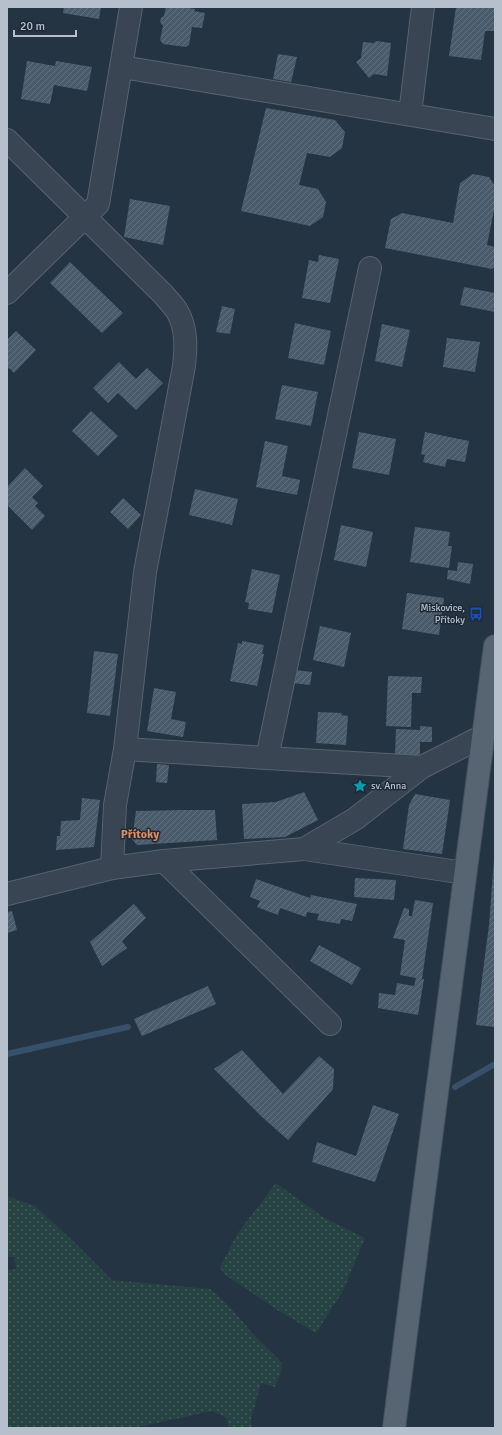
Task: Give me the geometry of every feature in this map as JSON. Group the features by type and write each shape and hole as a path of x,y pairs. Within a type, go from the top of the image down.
{"main road":[{"path":"394,1428 465,873 489,736 495,646"}],"street":[{"path":"7,294 98,204 131,7"},
{"path":"410,114 423,7"},
{"path":"122,67 495,128"},
{"path":"7,140 163,294 177,310 184,325 186,345 184,366 145,572 125,748 115,805 112,868"},
{"path":"267,758 370,268"},
{"path":"304,849 355,819 422,767 489,736"},
{"path":"125,748 422,767"},
{"path":"7,894 112,868 304,849 465,873"},
{"path":"164,862 330,1024"}],"green space":[{"path":"276,1183 323,1217 365,1238 343,1291 316,1333 279,1311 224,1274 220,1267 237,1234"},
{"path":"7,1196 35,1206 112,1280 210,1289 222,1300 238,1316 256,1338 282,1363 281,1372 275,1387 261,1383 251,1420 252,1428 228,1428 227,1418 212,1411 134,1428 7,1428 7,1267 8,1270 16,1269 14,1257 7,1257"}],"building":[{"path":"64,7 101,7 99,19 63,13"},
{"path":"166,7 195,9 194,11 205,13 202,28 192,27 189,45 186,47 163,44 160,40 163,26 160,22 161,18 164,16"},
{"path":"456,7 495,7 495,31 485,31 481,60 449,56"},
{"path":"376,41 391,43 387,76 374,74 369,78 356,62 361,58 363,42 374,43"},
{"path":"278,54 297,57 291,82 273,79"},
{"path":"27,61 55,66 56,61 92,67 87,91 54,85 50,104 21,99"},
{"path":"266,108 335,120 345,132 342,148 330,157 307,153 299,185 318,189 326,202 323,217 310,226 241,211"},
{"path":"473,174 489,177 495,186 495,205 487,245 495,247 495,267 492,269 385,248 391,219 402,213 453,223 460,183"},
{"path":"130,199 170,206 163,245 124,237"},
{"path":"319,255 339,259 330,303 302,298 309,260 318,262"},
{"path":"70,262 123,313 102,333 50,283"},
{"path":"464,287 495,293 495,312 460,305"},
{"path":"222,306 235,309 230,334 216,332"},
{"path":"295,323 331,331 324,365 288,358"},
{"path":"382,324 410,330 402,367 375,361"},
{"path":"16,331 36,350 14,373 9,368 7,369 7,340"},
{"path":"447,338 480,342 475,372 443,367"},
{"path":"119,362 136,379 147,368 163,383 136,410 118,393 108,403 93,388"},
{"path":"282,385 318,392 311,426 275,419"},
{"path":"91,411 118,436 98,456 72,431"},
{"path":"359,432 396,439 389,475 352,468"},
{"path":"425,432 469,441 465,462 447,459 445,467 423,462 425,455 421,454"},
{"path":"265,441 288,446 282,476 300,480 297,495 256,487"},
{"path":"25,468 43,486 32,497 38,503 35,506 45,516 32,530 7,505 7,487"},
{"path":"195,489 238,499 232,525 189,515"},
{"path":"123,498 141,515 128,529 110,512"},
{"path":"341,525 373,532 366,567 334,560"},
{"path":"415,527 450,532 448,546 452,546 449,568 410,562"},
{"path":"458,562 473,564 470,584 447,579 448,570 457,571"},
{"path":"252,569 280,575 272,613 248,609 249,603 245,602"},
{"path":"407,593 444,598 439,635 402,629"},
{"path":"320,626 351,633 344,667 313,660"},
{"path":"242,641 264,645 262,654 264,654 257,686 230,681 238,643 242,644"},
{"path":"94,651 118,654 110,716 87,713"},
{"path":"295,670 312,672 310,685 292,683"},
{"path":"388,676 422,677 421,693 412,693 411,727 386,726"},
{"path":"154,688 176,692 171,719 186,722 183,737 147,731"},
{"path":"318,712 342,713 341,715 348,716 346,745 316,743"},
{"path":"420,726 432,727 432,742 420,742 420,754 395,756 396,729 420,730"},
{"path":"157,764 169,765 167,783 156,782"},
{"path":"304,792 318,820 285,837 244,839 242,804 276,802"},
{"path":"415,794 450,800 442,854 403,849 409,805"},
{"path":"82,798 100,800 94,847 56,850 57,836 60,836 61,821 80,820"},
{"path":"215,810 217,840 137,845 132,839 136,811"},
{"path":"494,860 495,1027 476,1025 489,925"},
{"path":"355,878 396,880 394,900 354,897"},
{"path":"256,879 310,898 311,895 357,904 352,921 341,919 340,924 317,920 319,914 307,912 306,917 280,908 278,915 257,907 260,901 250,897"},
{"path":"415,900 433,903 418,1015 378,1008 379,993 395,995 397,983 414,986 416,978 400,975 405,940 393,938 404,908 409,909 409,916 412,916"},
{"path":"134,904 146,918 122,941 127,948 102,966 90,942"},
{"path":"12,911 17,930 7,933 7,912"},
{"path":"319,945 361,968 352,985 310,961"},
{"path":"208,986 216,1004 142,1036 134,1019"},
{"path":"242,1050 283,1094 319,1056 334,1069 333,1089 288,1140 262,1117 214,1069"},
{"path":"373,1105 399,1114 375,1182 312,1162 317,1142 356,1156"}],"waterway":[{"path":"7,1054 128,1027"},
{"path":"455,1087 495,1064"}],"place":[{"name":"Miskovice, Přítoky","path":"476,614"},
{"name":"sv. Anna","path":"360,786"}],"district":[{"name":"Přítoky","path":"140,834"}]}
